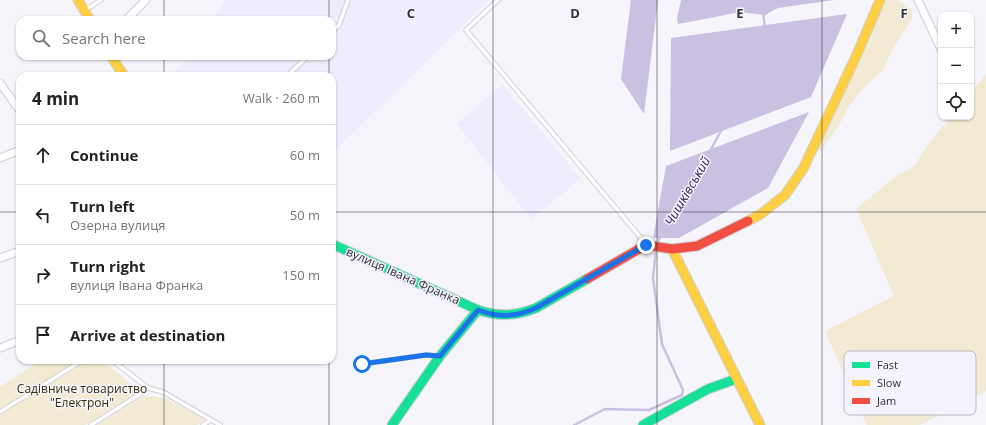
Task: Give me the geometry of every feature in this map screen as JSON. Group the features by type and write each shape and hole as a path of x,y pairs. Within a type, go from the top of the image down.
{"street":[{"path":"78,0 88,16"},
{"path":"130,16 146,0"},
{"path":"650,245 669,249 697,246 761,214 785,195 803,169 880,0"},
{"path":"918,0 941,48"},
{"path":"114,60 122,72"},
{"path":"0,82 16,105"},
{"path":"0,158 16,152"},
{"name":"вулиця Івана Франка","path":"336,246 478,310 502,316 524,313 536,308 650,245"},
{"path":"669,249 760,425"},
{"path":"0,258 16,252"},
{"path":"392,425 440,356 478,310"},
{"path":"0,348 16,342"},
{"path":"643,425 708,390 736,379"}],"lane":[{"path":"84,10 101,0"},
{"path":"336,28 339,25 348,0"},
{"path":"498,0 466,30 650,245"},
{"path":"291,72 304,60"},
{"path":"362,364 426,355 440,356"},
{"path":"0,412 77,364"},
{"path":"117,364 148,388 163,392 220,425"},
{"path":"91,425 148,388"},
{"path":"202,425 211,420"}],"shaded area":[{"path":"225,0 489,0 336,150 336,72 176,72 184,60 336,60 336,16 214,16"},
{"path":"502,84 581,179 531,219 457,124"}],"green space":[{"path":"886,0 898,1 906,5 912,10 912,19 892,50 883,70 865,86 848,108 839,125 822,150 818,150 819,143 847,84 871,40 878,16"},
{"path":"986,74 986,391 976,396 976,351 844,351 844,374 825,331 894,296 856,209 891,180 914,166 932,139 948,120 974,120 974,89"},
{"name":"Садівниче товариство \"Електрон\"","path":"36,364 73,364 0,409 0,387"},
{"name":"Садівниче товариство \"Електрон\"","path":"83,364 106,364 140,391 85,425 0,425 0,415"},
{"name":"Садівниче товариство \"Електрон\"","path":"152,396 164,398 205,419 197,425 97,425 142,397"},
{"path":"863,415 939,415 920,425 867,425"}],"water":[{"path":"631,0 658,0 644,114 621,79"},
{"path":"681,0 834,0 778,8 765,15 741,12 678,24 677,18"},
{"path":"847,14 811,97 670,151 671,38"},
{"path":"809,112 768,188 679,238 653,238 666,166"}],"waterway":[{"name":"Чишківський","path":"763,11 765,28"},
{"name":"Чишківський","path":"710,151 722,129"},
{"name":"Чишківський","path":"657,245 661,235"},
{"name":"Чишківський","path":"574,425 605,409 649,410 682,395 683,390 662,344 653,278 656,250"}],"traffic: fast":[{"path":"336,246 478,310 500,315 521,313 536,308 587,279"},
{"path":"392,425 440,356 478,310"},
{"path":"643,425 708,389 736,379"}],"traffic: slow":[{"path":"78,0 88,16"},
{"path":"748,221 761,214 785,195 803,169 859,50 880,0"},
{"path":"114,60 121,72"},
{"path":"672,249 760,425"}],"traffic: jam":[{"path":"587,279 646,245 672,249 697,246 748,221"}],"route":[{"path":"362,364 426,355 440,356 478,310 502,316 520,314 536,308 646,245"}]}
